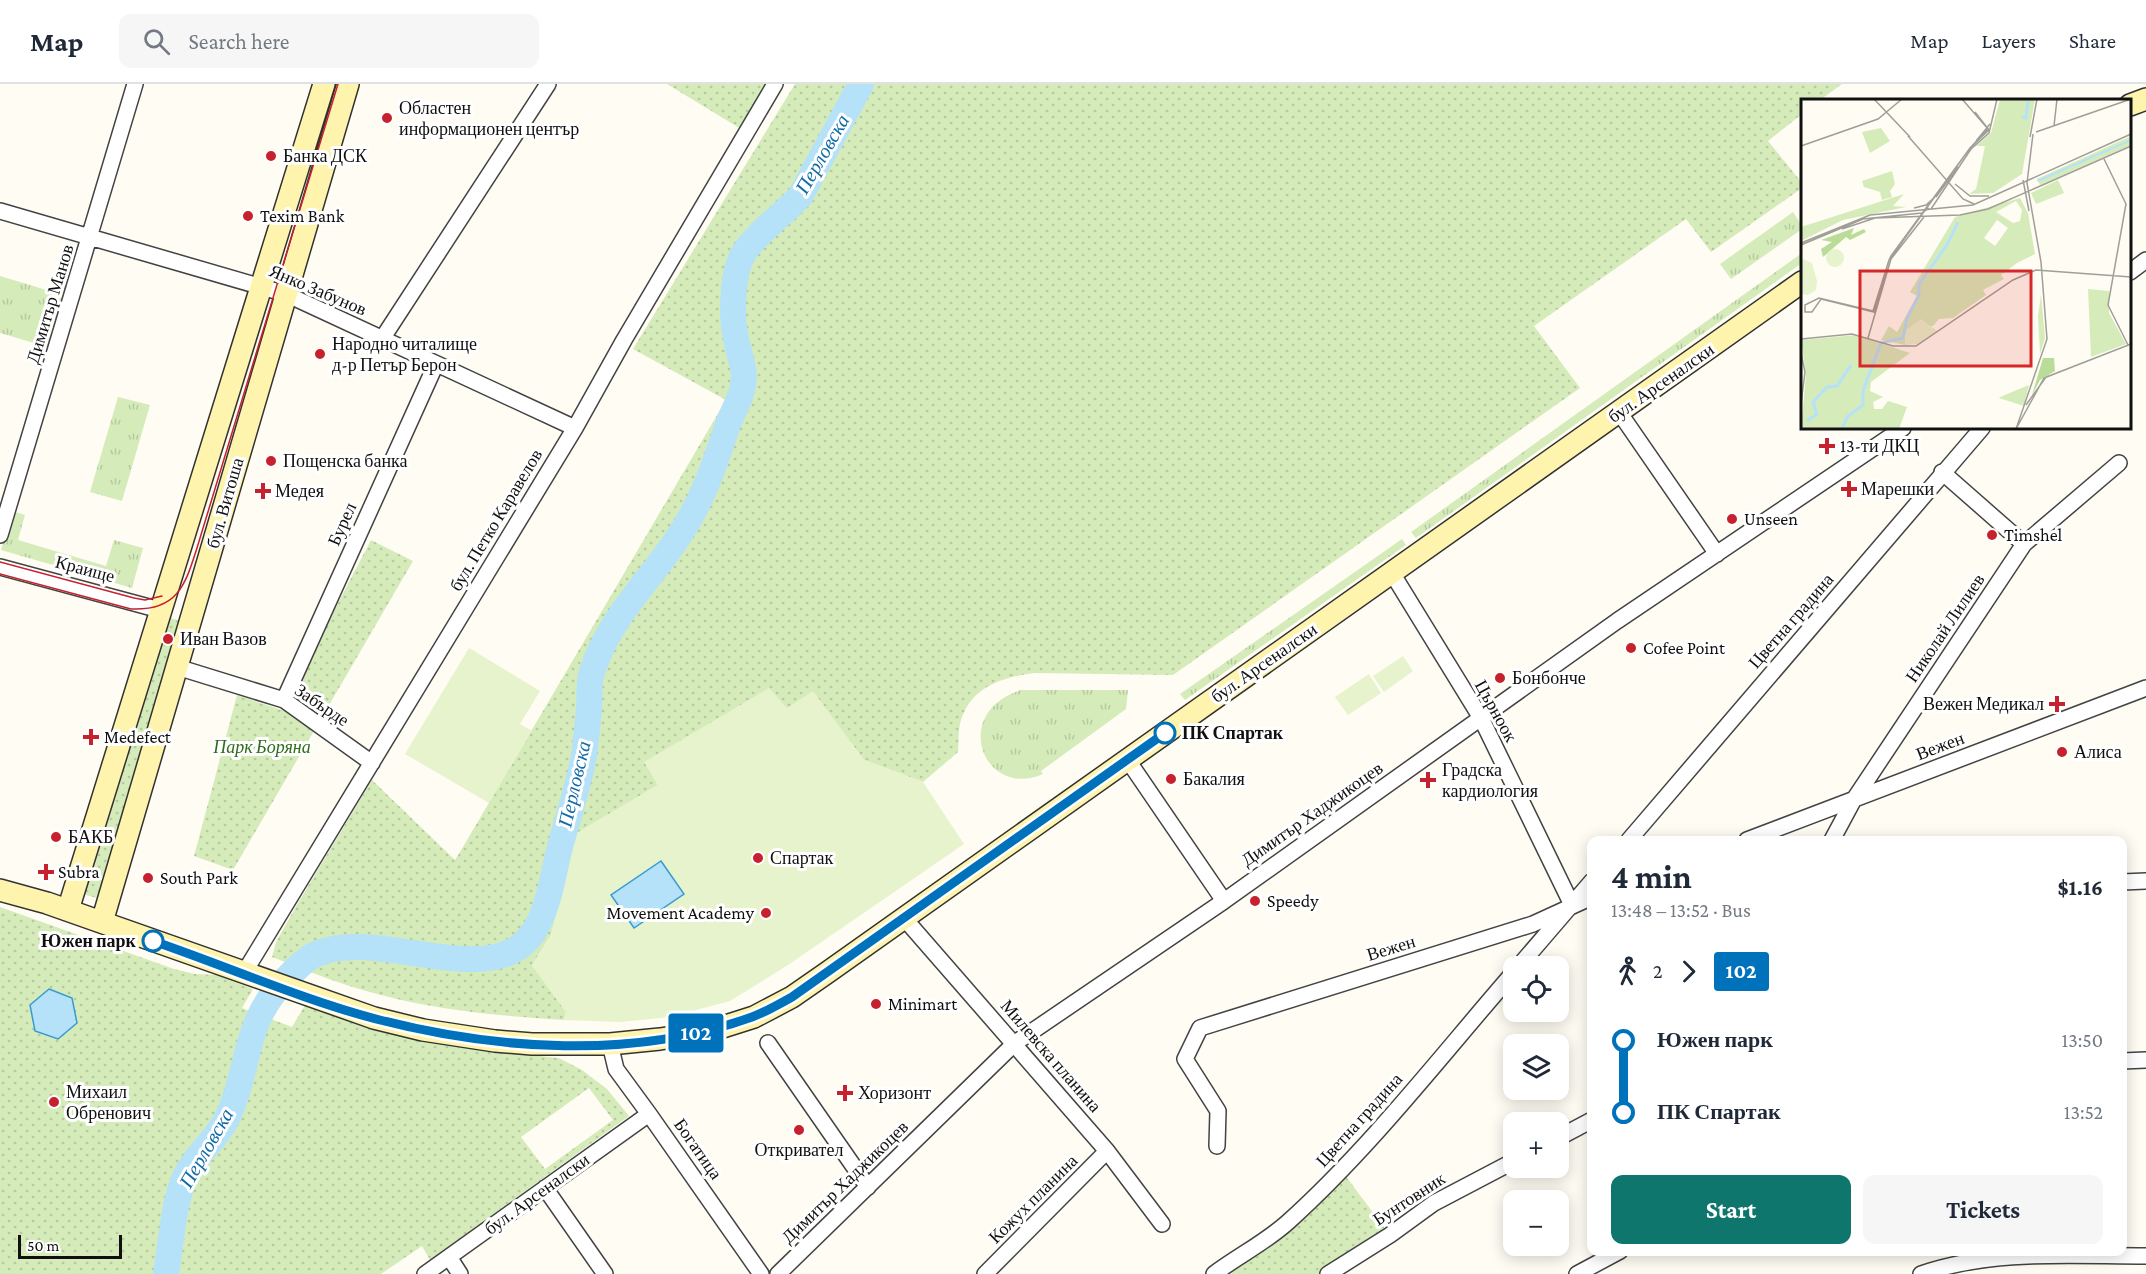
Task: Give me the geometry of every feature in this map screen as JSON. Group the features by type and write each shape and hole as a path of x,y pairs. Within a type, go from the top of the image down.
{"street":[{"name":"Димитър Манов","path":"0,535 135,84"},
{"name":"бул. Витоша","path":"68,910 324,84"},
{"name":"бул. Витоша","path":"102,922 348,84"},
{"path":"382,339 548,84"},
{"name":"бул. Петко Каравелов","path":"252,976 372,763 575,428 624,340 775,84"},
{"path":"2131,105 2146,99"},
{"name":"Янко Забунов","path":"0,211 286,294 575,428"},
{"path":"2131,271 2146,260"},
{"name":"бул. Арсеналски","path":"0,890 68,910 374,1018 458,1036 532,1044 610,1044 710,1031 754,1017 792,997 1801,283"},
{"name":"Бурел","path":"284,700 436,364"},
{"path":"1619,412 1717,554"},
{"name":"Димитър Хаджикоцев","path":"778,1274 1015,1043 1224,901 1617,621 1902,429"},
{"name":"Цветна градина","path":"1632,836 1981,429"},
{"name":"Николай Лилиев","path":"1834,836 1853,801 2024,544 2119,463"},
{"path":"1942,472 2024,544"},
{"name":"Краище","path":"0,567 160,610"},
{"name":"Църноок","path":"1392,573 1480,718 1572,904"},
{"name":"Забърде","path":"177,667 284,700 372,763"},
{"name":"Вежен","path":"1758,836 2146,688"},
{"path":"1127,759 1224,901"},
{"path":"2127,882 2146,881"},
{"path":"1528,956 1587,886"},
{"name":"Вежен","path":"1217,1146 1218,1111 1185,1059 1200,1028 1533,924 1587,899"},
{"name":"Милевска планина","path":"904,918 1107,1151 1162,1224"},
{"name":"Цветна градина","path":"1214,1274 1287,1223 1341,1170 1396,1110 1503,985"},
{"path":"768,1043 868,1187"},
{"name":"Богатица","path":"610,1044 616,1069 761,1274"},
{"path":"2127,1061 2146,1060"},
{"name":"бул. Арсеналски","path":"425,1274 649,1114"},
{"path":"1569,1132 1587,1122"},
{"name":"Кожух планина","path":"986,1274 1107,1151"},
{"name":"Бунтовник","path":"1328,1274 1390,1235 1434,1203 1503,1167"},
{"path":"545,1188 605,1274"},
{"path":"1576,1274 1610,1256"},
{"path":"1921,1274 1989,1258 2024,1256"},
{"path":"2127,1256 2146,1256"},
{"path":"448,1257 460,1274"}],"green space":[{"path":"667,84 769,84 741,129"},
{"path":"795,84 1842,84 1821,99 1801,99 1801,115 1768,141 1801,182 1801,189 1711,252 1686,219 1534,326 1580,388 1173,675 1035,673 999,681 988,686 971,701 964,711 960,724 958,752 923,782 864,760 813,692 787,709 645,762 658,785 577,833 551,935 532,965 566,1012 564,1020 472,1012 404,1001 340,983 272,957 276,942 298,903 372,780 455,860 463,847 726,400 633,349"},
{"path":"1793,212 1801,224 1801,230 1731,279 1720,264"},
{"path":"1801,254 1801,264 1416,538 1411,532"},
{"path":"69,265 74,267 51,348 0,333 0,276 60,294"},
{"path":"118,397 150,405 122,501 90,492"},
{"path":"12,511 25,515 18,540 106,566 114,540 143,548 132,588 1,550"},
{"path":"1402,539 1406,545 1185,700 1180,694"},
{"name":"Парк Боряна","path":"371,540 413,561 233,870 194,856 237,695 282,710"},
{"path":"165,616 185,623 101,899 78,893"},
{"path":"469,648 540,691 520,724 532,731 489,803 405,754"},
{"path":"1403,656 1413,671 1384,692 1373,676"},
{"path":"1369,674 1381,693 1348,715 1335,697"},
{"name":"Спартак","path":"769,688 787,708 813,691 864,760 923,782 964,844 788,965 730,1001 670,1017 620,1022 564,1020 566,1012 532,965 551,935 577,833 658,785 644,762"},
{"path":"1021,690 1128,690 1126,709 1041,771 1043,774 1022,779 1005,775 991,765 983,750 981,734 986,716 999,701"},
{"name":"Южен парк","path":"0,907 174,969 195,974 217,975 253,989 242,1008 292,1027 305,1005 372,1028 463,1048 559,1058 582,1070 607,1089 629,1116 430,1260 422,1246 381,1274 0,1274","holes":["589,1088 613,1120 545,1169 521,1137"]},
{"path":"1341,1170 1390,1235 1328,1274 1232,1274 1225,1266"}],"water":[{"path":"661,861 684,894 634,928 611,895"},
{"path":"49,989 72,998 77,1023 58,1039 35,1031 30,1005"}],"waterway":[{"name":"Перловска","path":"166,1274 175,1212 185,1177 195,1160 225,1123 236,1096 255,1027 262,1011 272,995 298,967 312,956 338,948 368,947 466,959 495,957 519,947 537,926 548,899 582,768 588,725 590,680 599,653 619,617 679,536 695,509 741,394 744,372 734,330 733,308 734,285 739,264 753,241 801,195 861,84"}],"tram line":[{"path":"0,574 131,609 159,606 177,594 188,574 197,548 338,84"},
{"path":"0,562 134,598 145,600 162,596"}],"bus line":[{"name":"102","path":"153,941 374,1018 458,1036 561,1045 610,1044 710,1031 754,1017 792,997 1165,733"}],"place":[{"name":"Областен информационен център","path":"387,118"},
{"name":"Банка ДСК","path":"271,156"},
{"name":"Texim Bank","path":"248,216"},
{"name":"Народно читалище д-р Петър Берон","path":"320,354"},
{"name":"13-ти ДКЦ","path":"1827,446"},
{"name":"Пощенска банка","path":"271,461"},
{"name":"Марешки","path":"1849,489"},
{"name":"Медея","path":"263,491"},
{"name":"Unseen","path":"1732,519"},
{"name":"Timshel","path":"1992,535"},
{"name":"Иван Вазов","path":"168,639"},
{"name":"Cofee Point","path":"1631,648"},
{"name":"Бонбонче","path":"1500,678"},
{"name":"Вежен Медикал","path":"2057,704"},
{"name":"ПК Спартак","path":"1165,733"},
{"name":"Medefect","path":"91,737"},
{"name":"Алиса","path":"2062,752"},
{"name":"Бакалия","path":"1171,779"},
{"name":"Градска кардиология","path":"1428,780"},
{"name":"БАКБ","path":"56,837"},
{"name":"Спартак","path":"758,858"},
{"name":"Subra","path":"46,872"},
{"name":"South Park","path":"148,878"},
{"name":"Speedy","path":"1255,901"},
{"name":"Movement Academy","path":"766,913"},
{"name":"Южен парк","path":"153,941"},
{"name":"Minimart","path":"876,1004"},
{"name":"Хоризонт","path":"845,1093"},
{"name":"Михаил Обренович","path":"54,1102"},
{"name":"Откривател","path":"799,1130"}]}
